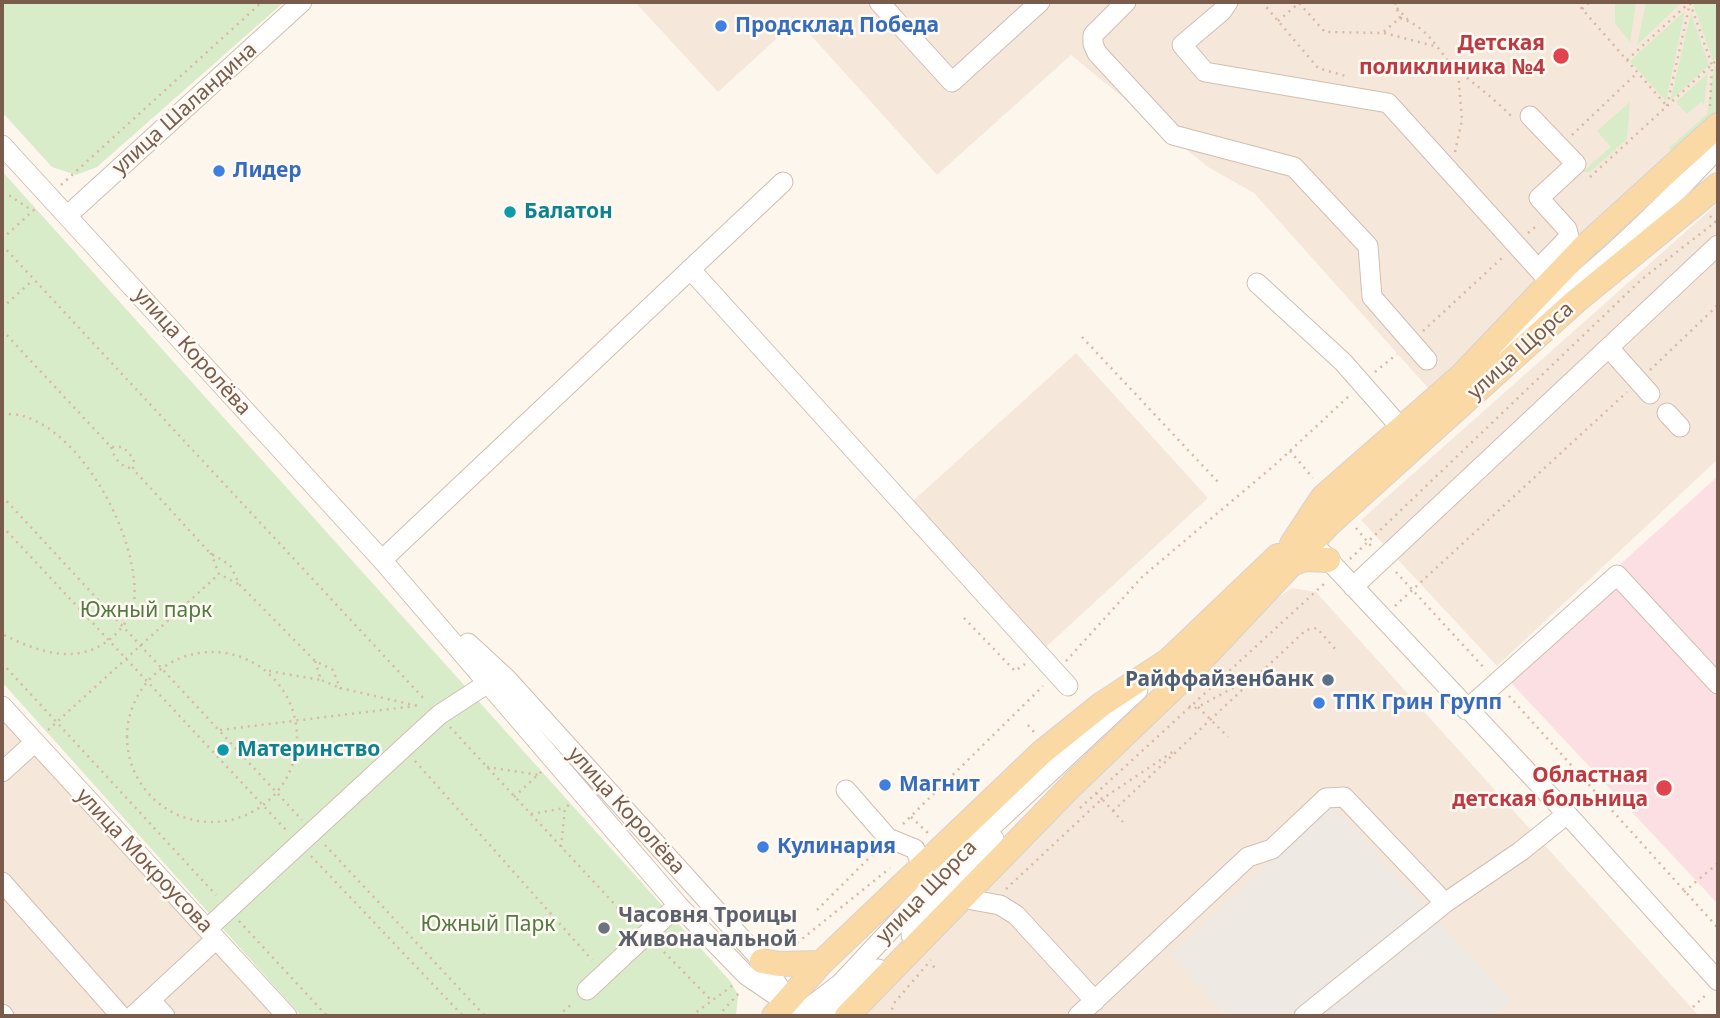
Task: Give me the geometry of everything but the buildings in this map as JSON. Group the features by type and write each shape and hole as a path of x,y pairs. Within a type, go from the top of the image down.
{"main road":[{"name":"улица Щорса","path":"1301,544 1323,497 1461,376 1544,275 1714,117"},
{"name":"улица Щорса","path":"1169,660 1301,544 1329,524 1576,301 1718,185"},
{"path":"1301,544 1305,559 1333,566"},
{"path":"847,1016 1073,784 1193,668 1301,544"},
{"path":"791,1014 821,963 915,853 1102,704 1169,660"},
{"path":"763,968 821,963"}],"street":[{"name":"улица Шаландина","path":"68,215 302,2"},
{"path":"885,4 952,82 1040,2"},
{"path":"1126,2 1093,35 1097,53 1173,135 1294,167 1368,246 1372,297 1427,359"},
{"path":"1228,2 1222,11 1182,45 1205,72 1388,103 1544,275 1569,237 1567,229 1539,198 1576,164 1560,146 1522,118"},
{"name":"улица Королёва","path":"2,145 382,559 678,905 763,968"},
{"name":"улица Щорса","path":"1461,376 1546,312 1683,186 1718,148"},
{"path":"1576,301 1683,186 1718,155"},
{"path":"382,559 783,182"},
{"path":"1353,587 1718,245"},
{"path":"690,269 1062,678"},
{"path":"1257,283 1343,362 1401,428"},
{"path":"1609,348 1644,387"},
{"name":"улица Королёва","path":"382,559 508,680 763,968 791,1014"},
{"path":"1333,566 1567,814 1714,986"},
{"path":"1470,714 1618,575 1718,684"},
{"name":"улица Щорса","path":"791,1014 841,983 955,861 1169,660"},
{"path":"133,1016 211,934 228,909 404,748 434,712 488,683"},
{"name":"улица Мокроусова","path":"2,706 287,1016"},
{"path":"2,772 35,742"},
{"name":"улица Щорса","path":"818,1016 884,964 1055,768"},
{"path":"846,790 888,838 915,853"},
{"path":"1078,1016 1248,857 1272,849 1326,798 1344,797 1445,903"},
{"path":"1304,1016 1445,903 1521,851 1567,814"},
{"path":"2,882 121,1016"},
{"path":"961,898 991,903 1016,915 1095,1001"},
{"path":"587,990 678,905"},
{"path":"150,1000 165,1016"}],"path":[{"path":"2,239 262,2"},
{"path":"1262,2 1318,68 1357,79"},
{"path":"1395,2 1400,18"},
{"path":"1576,2 1667,106"},
{"path":"1582,9 1590,2"},
{"path":"1627,60 1690,2"},
{"path":"1690,2 1712,65 1714,117"},
{"path":"1667,106 1690,2"},
{"path":"1278,21 1299,3 1325,32 1382,33 1438,47"},
{"path":"1397,7 1409,21"},
{"path":"1382,33 1400,18"},
{"path":"1400,18 1419,25 1458,71 1522,118"},
{"path":"1588,178 1718,59"},
{"path":"1451,173 1462,120 1458,71"},
{"path":"1560,146 1637,73"},
{"path":"2,196 10,196 33,211"},
{"path":"817,911 888,838 1037,694 1062,678 1143,576 1277,463 1552,212"},
{"path":"1076,811 1333,566 1642,279 1717,222 1707,212"},
{"path":"2,245 561,848 645,937 663,950 711,1000"},
{"path":"2,309 33,280"},
{"path":"1381,617 1414,591 1644,387 1718,305"},
{"path":"2,330 111,446 122,467 133,470 210,553 230,565 240,585"},
{"path":"1082,337 1218,482"},
{"path":"2,414 23,415 49,429 78,454 101,487 122,533 132,575 134,605 123,628 109,641 87,652 64,656 28,647 2,634"},
{"path":"111,446 123,447 134,459 133,470"},
{"path":"2,496 123,628"},
{"path":"2,526 463,1016"},
{"path":"210,553 219,574 240,585 315,661 333,670 340,688"},
{"path":"35,742 219,574"},
{"path":"964,618 1015,671 1039,653"},
{"path":"1113,811 1306,630 1317,628 1336,650"},
{"path":"224,651 248,657 268,670 287,694 297,722 296,748 288,773 262,804 245,815 223,822 200,822 178,817 158,805 142,789 131,768 127,734 135,701 148,682 177,660 200,652 224,651"},
{"path":"315,661 321,680"},
{"path":"2,663 327,1016"},
{"path":"268,670 321,680 340,688 434,712"},
{"path":"1192,709 1242,683 1247,686"},
{"path":"218,730 418,706"},
{"path":"1198,707 1228,737"},
{"path":"404,748 605,974"},
{"path":"487,767 539,775"},
{"path":"496,777 502,769"},
{"path":"514,797 543,771 550,779"},
{"path":"530,814 565,808 571,803 564,795"},
{"path":"991,903 1102,799 1123,822"},
{"path":"561,848 565,808"},
{"path":"718,1016 763,968 856,893 915,853"},
{"path":"1718,863 1684,892 1718,928"},
{"path":"889,1016 895,1002 939,952"},
{"path":"933,966 937,971"},
{"path":"1693,1007 1714,986"},
{"path":"691,1016 729,988"},
{"path":"558,1016 587,990"}],"shaded area":[{"path":"635,2 1718,2 1718,111 1429,389 1254,193 1208,167 1071,55 937,175 797,20 718,92"},
{"path":"1718,203 1718,459 1497,666 1361,520"},
{"path":"1076,353 1208,498 1046,647 913,501"},
{"name":"Областная детская больница","path":"1718,476 1718,904 1501,672"},
{"path":"1292,588 1316,592 1699,1016 1495,1016 1511,1001 1171,954 1227,1016 864,1016 956,912 1275,599"},
{"path":"2,717 275,1016 2,1016"},
{"path":"1332,805 1512,1001 1495,1016 1227,1016 1171,955"}],"green space":[{"path":"2,2 284,2 97,167 76,175 52,167 2,112"},
{"path":"1615,2 1636,2 1630,42 1615,23"},
{"path":"1646,2 1682,2 1637,45"},
{"path":"1718,2 1718,56 1713,61 1693,4"},
{"path":"1685,11 1666,101 1630,61"},
{"path":"1691,13 1709,65 1670,101"},
{"path":"1718,64 1718,111 1674,154 1669,148 1707,114 1714,67"},
{"path":"1708,73 1704,105 1701,102 1687,114 1676,102"},
{"path":"1630,102 1627,139 1590,172 1582,172 1611,147 1597,131"},
{"name":"Южный парк","path":"2,171 731,982 738,995 736,1016 301,1016 2,682"}],"place":[{"name":"Продсклад Победа","path":"721,26"},
{"name":"Детская поликлиника №4","path":"1561,56"},
{"name":"Лидер","path":"219,171"},
{"name":"Балатон","path":"510,212"},
{"name":"Райффайзенбанк","path":"1328,680"},
{"name":"ТПК Грин Групп","path":"1319,703"},
{"name":"Материнство","path":"223,750"},
{"name":"Магнит","path":"885,785"},
{"name":"Областная детская больница","path":"1664,788"},
{"name":"Кулинария","path":"763,847"},
{"name":"Часовня Троицы Живоначальной","path":"604,928"}],"park label":[{"name":"Южный Парк","path":"488,925"}]}
